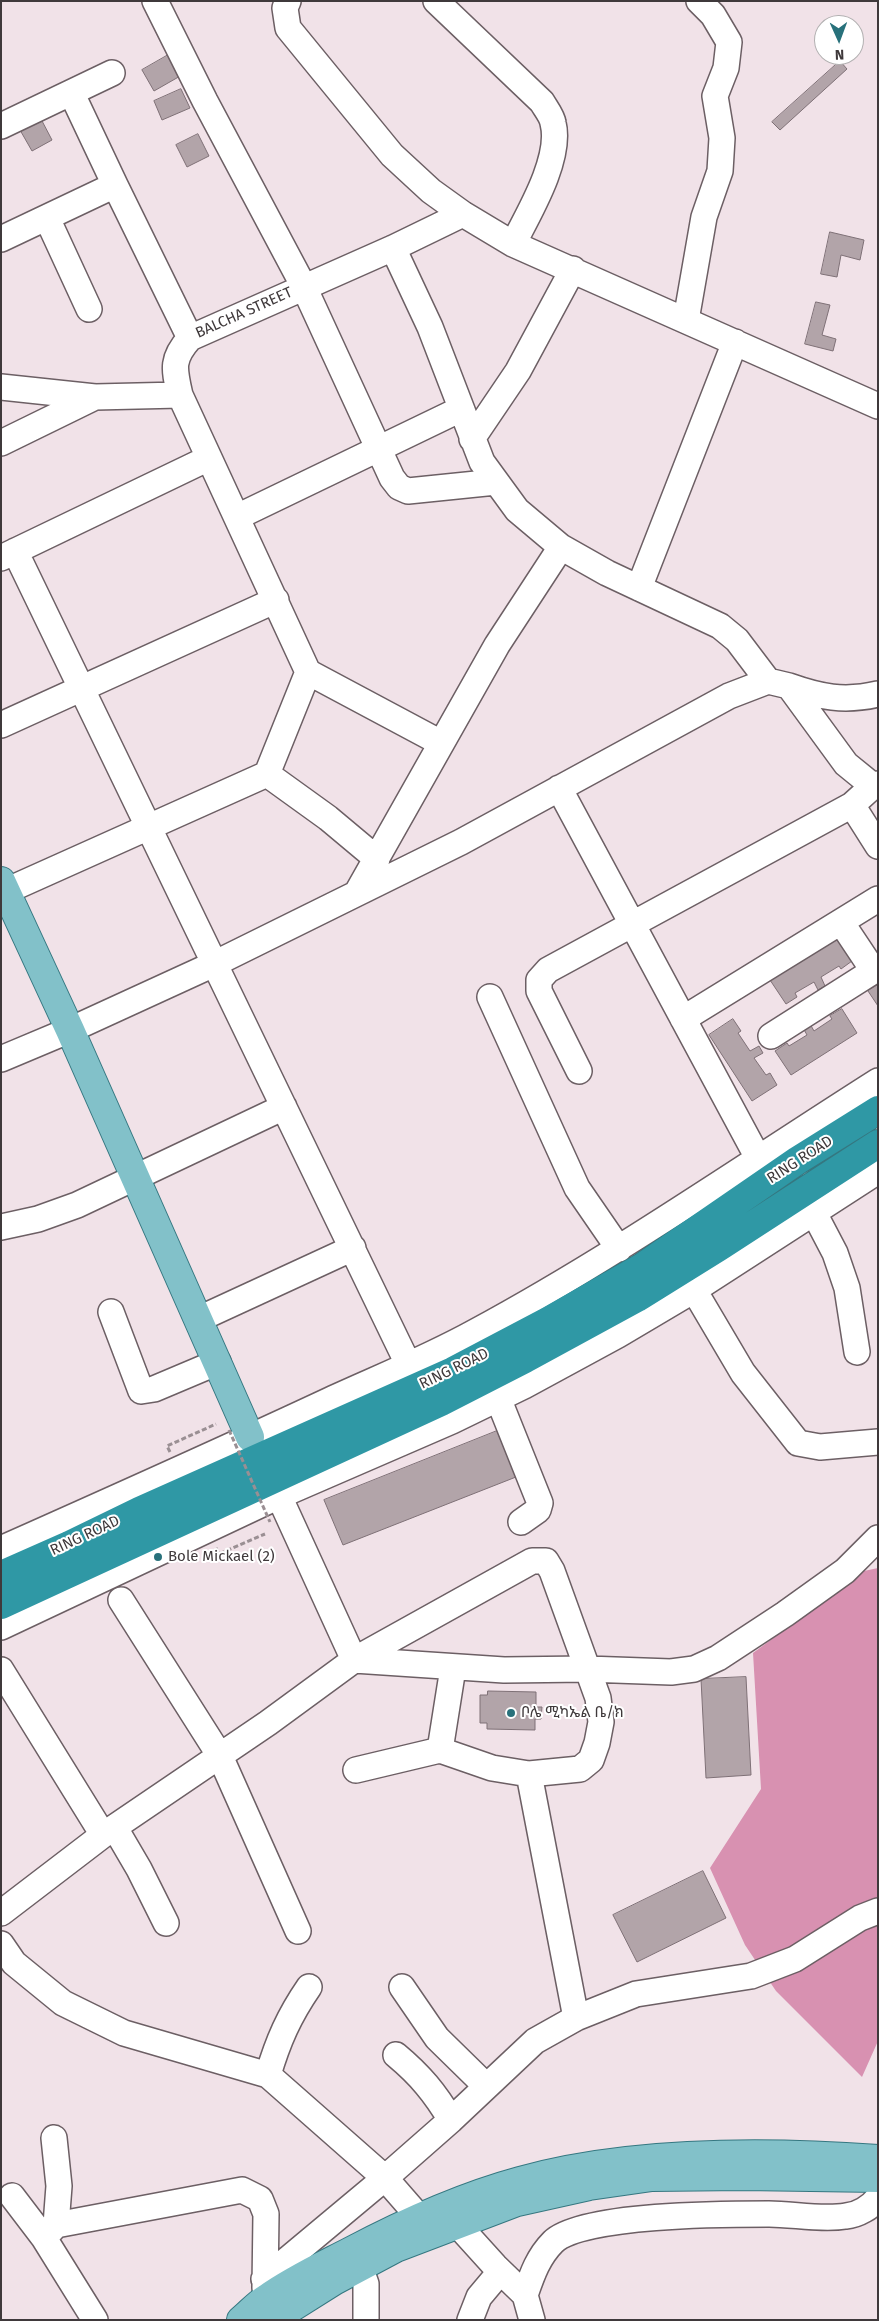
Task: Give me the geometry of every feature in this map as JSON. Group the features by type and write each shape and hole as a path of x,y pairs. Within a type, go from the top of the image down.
{"highway":[{"name":"RING ROAD","path":"1,1575 69,1545 139,1510 452,1371 548,1321 641,1268 798,1160 878,1110"},
{"name":"RING ROAD","path":"1,1605 83,1569 155,1533 440,1402 525,1359 637,1298 878,1144"}],"main road":[{"path":"4,886 218,1362 240,1433"},
{"path":"241,2320 334,2260 419,2217 521,2181 571,2170 629,2161 724,2156 866,2168"},
{"path":"269,2303 360,2267 396,2248 465,2232 517,2202 589,2186 652,2178 866,2168"}],"street":[{"path":"155,1 304,287 392,478 399,487 408,491 496,482"},
{"path":"288,1 285,8 288,28 308,54 392,155 431,191 463,214 513,244 878,406"},
{"path":"436,1 542,102 553,122 555,138 542,186 513,244"},
{"path":"686,320 704,217 720,171 722,138 715,96 726,68 729,42 713,15 699,1"},
{"path":"1,126 72,94 112,73"},
{"name":"BALCHA STREET","path":"72,94 190,338 392,248 463,214"},
{"path":"1,239 115,186"},
{"path":"47,218 89,309"},
{"path":"392,248 430,327 482,462 516,510 560,547 639,588 720,626 737,640 778,683 846,764 875,785 852,804 633,926 548,970 539,980 539,991 579,1071"},
{"path":"472,439 518,371 573,269"},
{"path":"190,338 179,350 175,362 180,395 308,672 441,743"},
{"path":"639,588 735,342"},
{"path":"1,386 95,397 180,395"},
{"path":"1,443 95,397"},
{"path":"237,517 461,409"},
{"path":"209,458 8,554 80,688 408,1364"},
{"path":"358,891 497,645 560,547"},
{"path":"1,725 276,600"},
{"path":"4,886 148,828 212,797 267,774 308,672"},
{"path":"1,1059 70,1030 214,964 358,891 461,842 730,696 778,683 819,696 847,698 878,694"},
{"path":"267,774 328,818 377,859"},
{"path":"559,788 758,1158"},
{"path":"852,804 878,846"},
{"path":"683,1019 878,898"},
{"path":"771,1036 876,969 840,922"},
{"path":"490,997 577,1188 619,1249"},
{"path":"1,1549 176,1472 240,1433 408,1364 472,1334 684,1209 758,1158 878,1081"},
{"path":"1,1228 38,1219 77,1205 284,1108"},
{"path":"1,1627 280,1496 452,1421 498,1398 618,1334 694,1290 813,1211 878,1171"},
{"path":"813,1211 834,1253 847,1288 857,1352"},
{"path":"199,1319 353,1248"},
{"path":"694,1290 743,1373 798,1443 820,1447 878,1442"},
{"path":"111,1312 141,1391 154,1389 218,1362"},
{"path":"498,1398 540,1503 538,1510 521,1522"},
{"path":"1,1533 101,1494 176,1472"},
{"path":"280,1496 354,1660"},
{"path":"354,1660 504,1670 587,1669 671,1672 694,1669 718,1658 785,1614 845,1571 878,1538"},
{"path":"1,1913 108,1831 220,1756 354,1660 532,1561 540,1559 546,1561 552,1571 598,1698 601,1722 598,1743 591,1760 580,1768 529,1774 492,1768 440,1750 356,1770"},
{"path":"120,1600 220,1756 298,1931"},
{"path":"440,1750 453,1668"},
{"path":"1,1670 108,1831 139,1869 166,1923"},
{"path":"529,1774 576,2018"},
{"path":"269,2303 385,2178 535,2041 576,2018 636,1994 751,1976 795,1959 860,1918 878,1911"},
{"path":"5,1962 64,2003 124,2033 268,2075 385,2178 419,2217"},
{"path":"268,2075 278,2040 295,2007 309,1987"},
{"path":"402,1988 437,2038 486,2086"},
{"path":"396,2055 420,2075 439,2100 450,2120"},
{"path":"50,2231 58,2186 54,2138"},
{"path":"50,2231 242,2190 260,2199 266,2214 269,2303"},
{"path":"12,2196 50,2231 95,2320"},
{"path":"532,2320 526,2295 538,2260 554,2241 570,2230 595,2224 679,2216 769,2214 846,2216 863,2211 878,2198"},
{"path":"465,2232 498,2269 526,2295"},
{"path":"360,2267 366,2284 366,2320"},
{"path":"470,2320 479,2297 498,2269"}],"path":[{"path":"240,1433 270,1522"}],"shaded area":[{"path":"878,1568 878,2041 862,2077 776,1991 745,1945 710,1868 761,1789 753,1653 864,1571"}],"building":[{"path":"170,54 182,75 154,91 142,70"},
{"path":"836,65 844,65 847,69 780,130 772,122"},
{"path":"181,89 190,108 162,120 154,101"},
{"path":"41,119 52,140 32,151 20,130"},
{"path":"198,134 209,156 187,167 176,145"},
{"path":"830,232 864,240 860,260 841,255 837,277 821,274"},
{"path":"816,302 830,305 822,335 836,339 833,351 805,344"},
{"path":"837,938 852,961 841,969 839,966 821,977 825,986 818,990 814,982 795,993 797,997 786,1004 770,980"},
{"path":"878,985 878,1006 868,991"},
{"path":"842,1009 857,1033 791,1075 775,1051 787,1043 789,1046 807,1035 802,1026 809,1022 814,1031 832,1019 830,1016"},
{"path":"733,1019 741,1031 738,1033 750,1051 759,1046 763,1053 754,1058 766,1075 770,1073 777,1085 752,1101 709,1035"},
{"path":"497,1431 516,1477 343,1545 324,1500"},
{"path":"746,1677 751,1775 706,1778 701,1679"},
{"name":"ቦሌ ሚካኤል ቤ/ክ","path":"488,1691 536,1692 536,1707 542,1707 541,1719 535,1719 535,1730 487,1729 487,1723 480,1723 480,1695 487,1695"},
{"path":"703,1871 726,1918 637,1962 613,1915"}],"place":[{"name":"Bole Mickael (2)","path":"158,1557"},
{"name":"ቦሌ ሚካኤል ቤ/ክ","path":"511,1713"}]}
